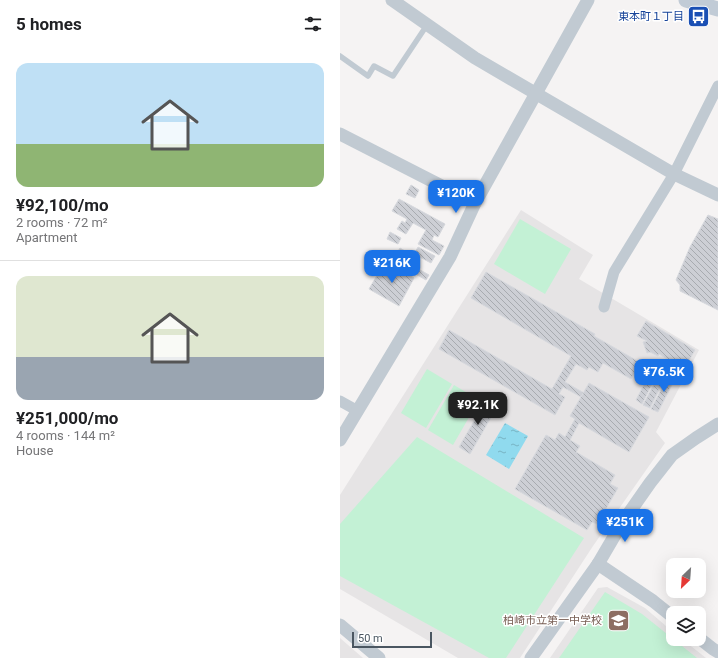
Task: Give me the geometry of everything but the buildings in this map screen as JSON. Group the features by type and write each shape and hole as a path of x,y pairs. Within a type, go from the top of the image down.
{"main road":[{"path":"686,0 718,9"}],"street":[{"path":"392,0 475,58 674,174 718,195"},
{"path":"341,438 450,257 475,203 588,0"},
{"path":"604,307 614,272 674,174 718,86"},
{"path":"340,134 475,203"},
{"path":"340,401 358,411"},
{"path":"530,658 598,564 622,523 672,455 718,424"},
{"path":"598,564 666,611"},
{"path":"340,625 379,658"},
{"path":"706,644 718,652"}],"lane":[{"path":"340,56 368,76 374,66 393,76 427,25"}],"shaded area":[{"path":"521,210 593,255 579,279 699,350 656,432 665,443 593,546 520,658 458,658 340,589 340,495"},
{"name":"柏崎市立第一中学校","path":"607,587 645,608 666,626 666,646 691,646 706,658 550,658 598,588"},
{"path":"340,638 363,658 340,658"}],"green space":[{"path":"520,219 571,249 545,294 494,264"},
{"path":"427,369 452,384 426,428 401,413"},
{"path":"454,385 479,400 453,445 428,430"},
{"path":"417,437 584,538 506,658 489,658 340,576 340,524"},
{"name":"柏崎市立第一中学校","path":"605,592 642,614 666,633 666,646 682,646 697,658 559,658"}],"water":[{"path":"505,423 528,436 509,469 486,455"}],"place":[{"name":"東本町１丁目","path":"699,16"},
{"name":"柏崎市立第一中学校","path":"618,620"}]}
